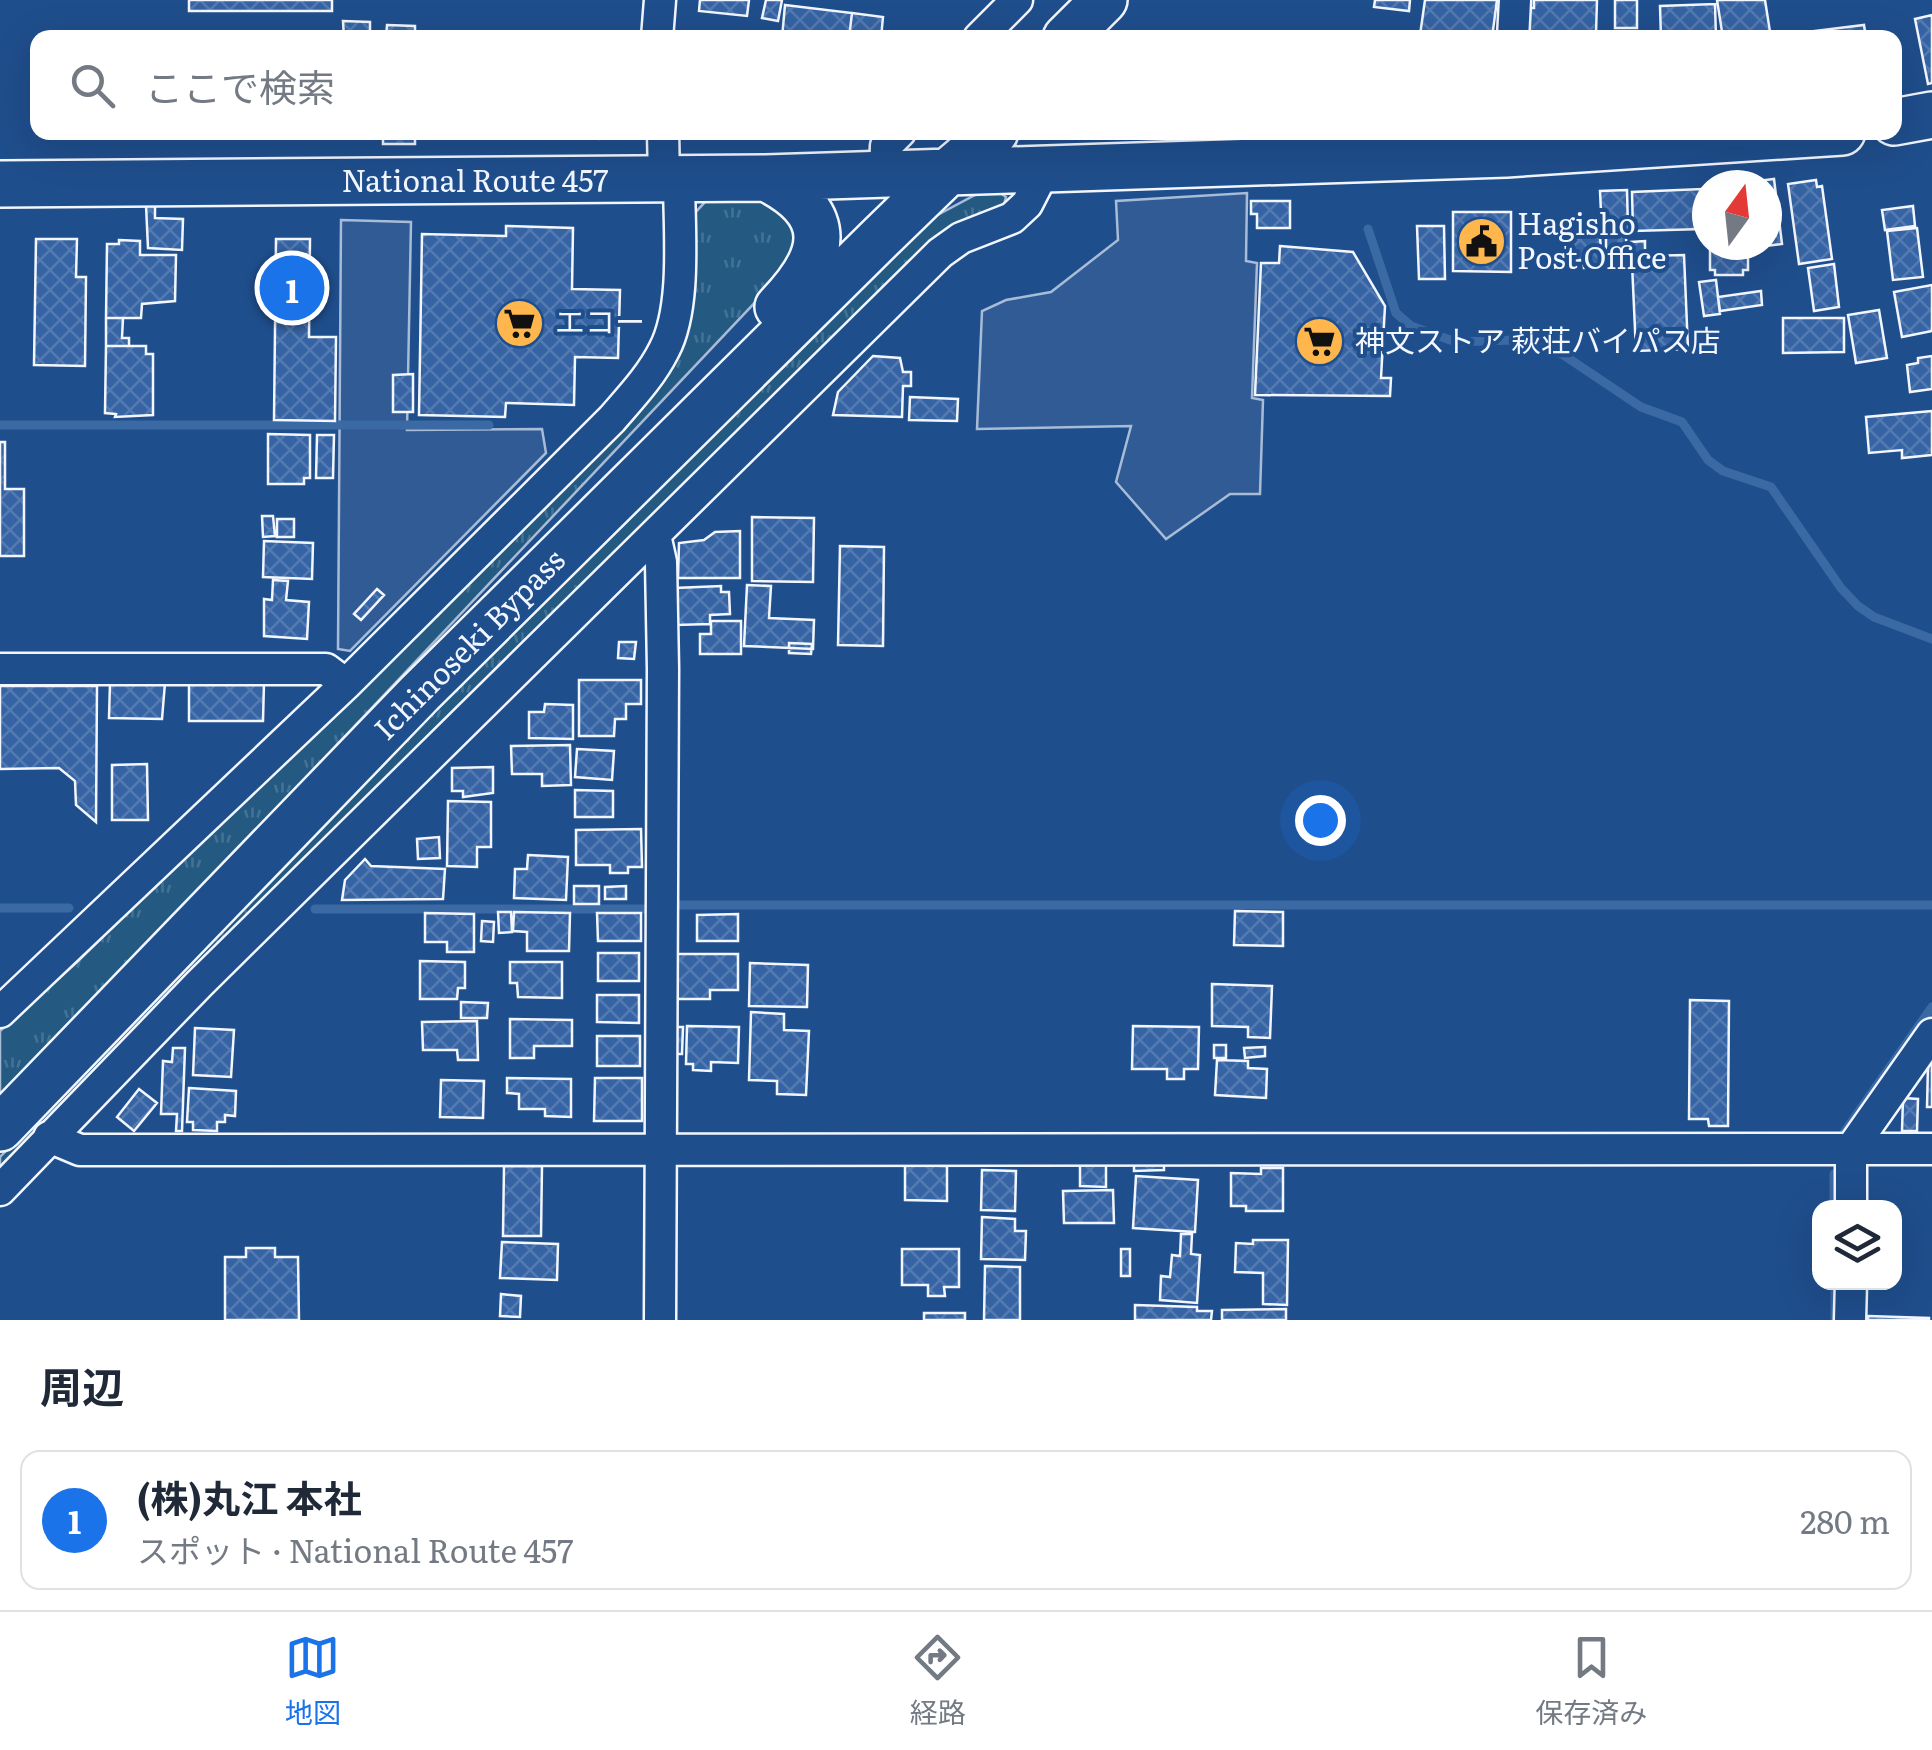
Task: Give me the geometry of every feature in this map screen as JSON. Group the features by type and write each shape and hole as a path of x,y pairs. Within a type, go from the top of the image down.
{"highway":[{"path":"1074,30 1104,0"},
{"path":"1104,30 1134,0"},
{"path":"1902,121 1932,115"},
{"name":"Ichinoseki Bypass","path":"949,172 972,140"},
{"name":"Ichinoseki Bypass","path":"0,1128 420,694 949,172 987,140"},
{"name":"National Route 457","path":"0,184 766,178 892,153 949,172 1598,140"},
{"path":"420,694 506,589 801,284 814,262 816,226 797,197 766,178"}],"street":[{"path":"658,30 660,0"},
{"path":"987,30 1017,0"},
{"path":"1513,30 1515,0"},
{"path":"0,1012 346,684 612,419 648,376 667,346 678,290 672,179 665,140"},
{"path":"0,1190 199,984 940,253 961,238 1012,218 1027,204 1046,169"},
{"path":"655,535 661,562 663,668 660,1320"},
{"path":"0,669 326,669 346,684"},
{"path":"1851,1200 1851,1149 1932,1034"},
{"path":"49,1137 80,1150 1932,1149"},
{"path":"1850,1290 1850,1320"}],"green space":[{"path":"996,190 1006,197 1003,208 0,1172 0,1157 433,708 932,218 975,195"},
{"path":"772,198 797,213 796,259 76,1021 0,1096 0,1031 77,962 637,410 695,213 706,201"}],"shaded area":[{"path":"1247,193 1246,261 1257,263 1252,398 1263,400 1260,494 1230,494 1166,539 1116,482 1131,426 977,429 982,311 1006,300 1051,292 1118,240 1116,201"},
{"path":"341,220 411,222 407,430 542,429 546,453 350,651 338,649"}],"building":[{"path":"189,0 332,0 332,11 189,11"},
{"path":"700,0 749,0 747,16 699,11"},
{"path":"766,0 782,0 778,21 762,18"},
{"path":"1375,0 1410,0 1409,11 1374,7"},
{"path":"1425,0 1497,0 1493,30 1421,30"},
{"path":"1534,0 1597,0 1596,30 1526,30 1527,8 1534,8"},
{"path":"1615,0 1637,0 1637,28 1615,28"},
{"path":"1717,0 1765,0 1770,30 1722,30"},
{"path":"1715,4 1716,30 1661,30 1660,6"},
{"path":"785,5 852,13 850,30 783,30"},
{"path":"852,13 883,17 882,30 850,30"},
{"path":"1932,15 1932,83 1928,84 1915,19"},
{"path":"343,21 370,22 370,30 344,30"},
{"path":"387,25 415,26 415,30 387,30"},
{"path":"1864,25 1865,30 1823,30"},
{"path":"383,140 415,140 415,144 383,144"},
{"path":"1816,180 1817,187 1822,186 1832,259 1799,264 1788,184"},
{"path":"1692,189 1692,229 1633,231 1632,192"},
{"path":"1627,190 1628,229 1606,229 1600,191"},
{"path":"1251,201 1290,201 1290,228 1257,228 1257,214 1251,214"},
{"path":"146,205 155,205 155,218 183,219 182,250 148,248"},
{"path":"1913,206 1915,226 1885,230 1882,210"},
{"path":"1453,212 1511,212 1511,272 1453,271"},
{"name":"エコー","path":"506,226 573,228 572,289 620,290 618,358 575,357 574,405 506,403 505,417 419,415 422,234 506,236"},
{"path":"1417,226 1444,226 1445,279 1419,279"},
{"path":"1917,228 1923,277 1893,280 1887,231"},
{"path":"1600,236 1602,267 1584,268 1583,260 1567,262 1565,239"},
{"path":"1626,236 1627,268 1606,268 1606,237"},
{"path":"36,239 77,239 76,277 86,277 85,366 34,365"},
{"path":"276,239 310,239 309,337 336,337 335,421 274,420"},
{"path":"119,240 140,241 140,255 176,255 175,301 142,304 141,318 106,318 107,244 119,244"},
{"path":"1645,241 1645,256 1684,255 1688,349 1636,351 1631,242"},
{"name":"神文ストア 萩荘バイパス店","path":"1280,246 1353,252 1385,306 1381,378 1391,378 1390,396 1255,395 1261,263 1279,263"},
{"path":"1710,260 1748,260 1748,270 1743,270 1743,275 1715,275 1715,270 1710,270"},
{"path":"1834,264 1839,307 1814,311 1808,268"},
{"path":"1716,280 1720,314 1704,316 1699,282"},
{"path":"1932,285 1932,331 1902,337 1894,292"},
{"path":"1761,291 1762,305 1720,311 1718,297"},
{"path":"1879,310 1887,358 1856,363 1848,315"},
{"path":"106,318 123,318 122,338 129,338 129,346 106,346"},
{"path":"1783,318 1844,318 1844,352 1783,353"},
{"path":"106,346 146,346 146,354 153,354 153,415 115,417 116,414 105,413"},
{"path":"873,356 900,358 903,372 911,372 911,386 903,386 902,417 833,415 838,392"},
{"path":"1932,356 1932,389 1910,392 1907,365"},
{"path":"413,374 413,412 393,412 393,375"},
{"path":"910,397 958,399 957,421 909,420"},
{"path":"1932,411 1932,455 1902,458 1902,450 1869,453 1866,417"},
{"path":"268,434 310,435 310,478 304,478 304,484 268,484"},
{"path":"317,435 334,435 333,478 316,478"},
{"path":"0,442 5,442 5,489 24,489 24,556 0,556"},
{"path":"262,516 273,516 275,536 263,537"},
{"path":"752,517 814,518 813,582 752,581"},
{"path":"277,519 294,519 294,537 277,537"},
{"path":"740,531 740,578 678,578 679,543 704,540 715,532"},
{"path":"264,541 313,543 312,579 263,577"},
{"path":"840,546 884,547 883,646 838,645"},
{"path":"273,580 288,581 286,600 309,602 307,639 264,636 264,599 272,600"},
{"path":"747,585 771,586 769,618 814,620 813,649 744,646"},
{"path":"721,586 721,592 729,592 730,614 710,615 710,624 676,625 675,588"},
{"path":"377,589 384,595 361,620 354,614"},
{"path":"711,621 741,621 741,654 700,654 700,634 711,634"},
{"path":"619,642 636,642 634,659 618,658"},
{"path":"789,643 812,644 811,654 789,653"},
{"path":"579,680 641,680 641,704 626,704 626,719 615,719 614,736 579,736"},
{"path":"110,683 165,683 162,719 109,718"},
{"path":"189,683 264,683 263,721 189,721"},
{"path":"0,686 97,686 96,822 76,805 75,781 59,768 0,769"},
{"path":"545,704 573,705 573,739 529,738 529,712 544,712"},
{"path":"570,745 571,785 542,786 542,774 512,774 511,746"},
{"path":"577,749 614,751 612,780 575,777"},
{"path":"147,764 148,820 112,820 112,765"},
{"path":"493,767 493,793 463,797 463,791 452,791 452,768"},
{"path":"575,790 613,791 613,817 575,817"},
{"path":"448,801 491,802 491,847 477,847 477,867 447,866"},
{"path":"641,829 642,867 628,867 628,873 610,873 610,865 576,865 576,830"},
{"path":"439,837 440,858 418,859 417,839"},
{"path":"528,855 568,857 566,900 514,898 515,869 527,869"},
{"path":"365,859 371,866 445,869 443,899 342,900 345,880"},
{"path":"574,886 599,886 599,904 574,904"},
{"path":"626,886 626,899 605,899 605,887"},
{"path":"1235,911 1283,912 1283,946 1234,945"},
{"path":"498,912 511,912 512,932 499,933"},
{"path":"514,912 570,913 569,951 527,951 527,932 513,931"},
{"path":"425,913 474,914 474,952 447,952 447,942 425,942"},
{"path":"597,913 641,913 641,941 598,941"},
{"path":"738,914 738,941 697,941 697,915"},
{"path":"482,921 494,922 493,942 481,941"},
{"path":"598,953 639,953 639,981 598,981"},
{"path":"672,954 738,954 738,990 710,990 710,999 678,999 677,990 672,990"},
{"path":"420,961 465,962 465,988 458,988 457,999 420,999"},
{"path":"510,962 562,962 562,998 518,997 517,983 510,983"},
{"path":"750,963 808,965 807,1007 749,1006"},
{"path":"1212,984 1272,986 1270,1038 1248,1037 1248,1027 1212,1026"},
{"path":"597,995 639,995 639,1023 597,1022"},
{"path":"1690,1000 1729,1001 1728,1126 1709,1126 1708,1119 1689,1119"},
{"path":"461,1002 488,1003 487,1018 461,1018"},
{"path":"751,1012 784,1014 784,1030 809,1031 806,1095 777,1094 777,1081 749,1080"},
{"path":"510,1019 572,1020 572,1046 534,1046 534,1058 510,1058"},
{"path":"477,1021 478,1060 458,1060 457,1050 423,1050 422,1022"},
{"path":"687,1026 739,1027 738,1063 711,1062 711,1071 693,1070 693,1064 686,1064"},
{"path":"1133,1026 1199,1027 1198,1069 1184,1069 1184,1079 1167,1079 1167,1069 1132,1069"},
{"path":"673,1027 683,1027 682,1054 672,1054"},
{"path":"195,1028 234,1030 231,1077 193,1075"},
{"path":"597,1036 640,1036 640,1066 597,1066"},
{"path":"1214,1045 1226,1045 1226,1058 1214,1058"},
{"path":"1265,1047 1265,1056 1245,1058 1244,1048"},
{"path":"173,1048 185,1048 182,1131 176,1131 177,1114 161,1114 163,1061 172,1062"},
{"path":"1217,1060 1248,1061 1248,1068 1267,1069 1266,1098 1215,1095"},
{"path":"1928,1065 1932,1065 1932,1107 1927,1107"},
{"path":"507,1078 571,1079 571,1117 545,1116 545,1109 519,1109 519,1094 507,1093"},
{"path":"595,1078 642,1078 642,1121 594,1121"},
{"path":"441,1080 484,1081 483,1118 440,1117"},
{"path":"189,1088 236,1091 235,1116 225,1115 225,1122 217,1122 217,1131 193,1130 193,1122 187,1122"},
{"path":"139,1089 157,1103 134,1131 117,1117"},
{"path":"1903,1098 1918,1099 1917,1131 1902,1131"},
{"path":"1134,1163 1164,1163 1164,1170 1134,1171"},
{"path":"1080,1164 1106,1165 1106,1187 1080,1186"},
{"path":"905,1165 947,1166 947,1201 905,1200"},
{"path":"504,1166 542,1166 541,1236 503,1236"},
{"path":"1261,1168 1283,1168 1283,1211 1246,1211 1246,1206 1231,1206 1231,1173 1261,1174"},
{"path":"982,1170 1016,1171 1015,1211 981,1210"},
{"path":"1136,1176 1198,1180 1195,1232 1133,1228"},
{"path":"1113,1190 1114,1223 1064,1223 1063,1191"},
{"path":"982,1217 1015,1219 1015,1231 1026,1231 1025,1260 981,1259"},
{"path":"1181,1234 1192,1234 1191,1254 1200,1255 1197,1303 1160,1300 1161,1276 1170,1277 1172,1255 1180,1256"},
{"path":"1253,1240 1288,1240 1287,1305 1263,1304 1263,1273 1235,1272 1236,1243 1253,1244"},
{"path":"502,1242 558,1244 557,1280 500,1278"},
{"path":"246,1248 275,1248 275,1257 298,1257 299,1320 225,1320 225,1257 246,1257"},
{"path":"902,1249 959,1249 959,1287 944,1287 945,1296 928,1296 928,1285 902,1285"},
{"path":"1121,1249 1130,1249 1130,1276 1121,1276"},
{"path":"985,1266 1020,1267 1020,1320 984,1320"},
{"path":"501,1294 521,1296 520,1317 500,1316"},
{"path":"1135,1305 1197,1307 1197,1311 1212,1311 1211,1320 1135,1320"},
{"path":"1286,1309 1286,1320 1222,1320 1222,1310"},
{"path":"924,1313 965,1313 965,1320 924,1320"},
{"path":"1868,1316 1929,1318 1929,1320 1868,1320"}],"waterway":[{"path":"1368,229 1396,313 1411,326 1456,342 1514,340 1562,354 1641,407 1682,422 1708,460 1723,471 1771,487 1841,588 1858,606 1874,617 1932,639"},
{"path":"0,425 489,425"},
{"path":"315,909 648,909 671,905 1932,905"},
{"path":"0,908 69,908"},
{"path":"1843,1134 1932,1007"},
{"path":"1834,1174 1834,1200"},
{"path":"1835,1290 1835,1320"}],"place":[{"name":"Hagisho Post Office","path":"1482,242"},
{"name":"(株)丸江 本社","path":"292,288"},
{"name":"エコー","path":"520,323"},
{"name":"神文ストア 萩荘バイパス店","path":"1320,342"}]}
